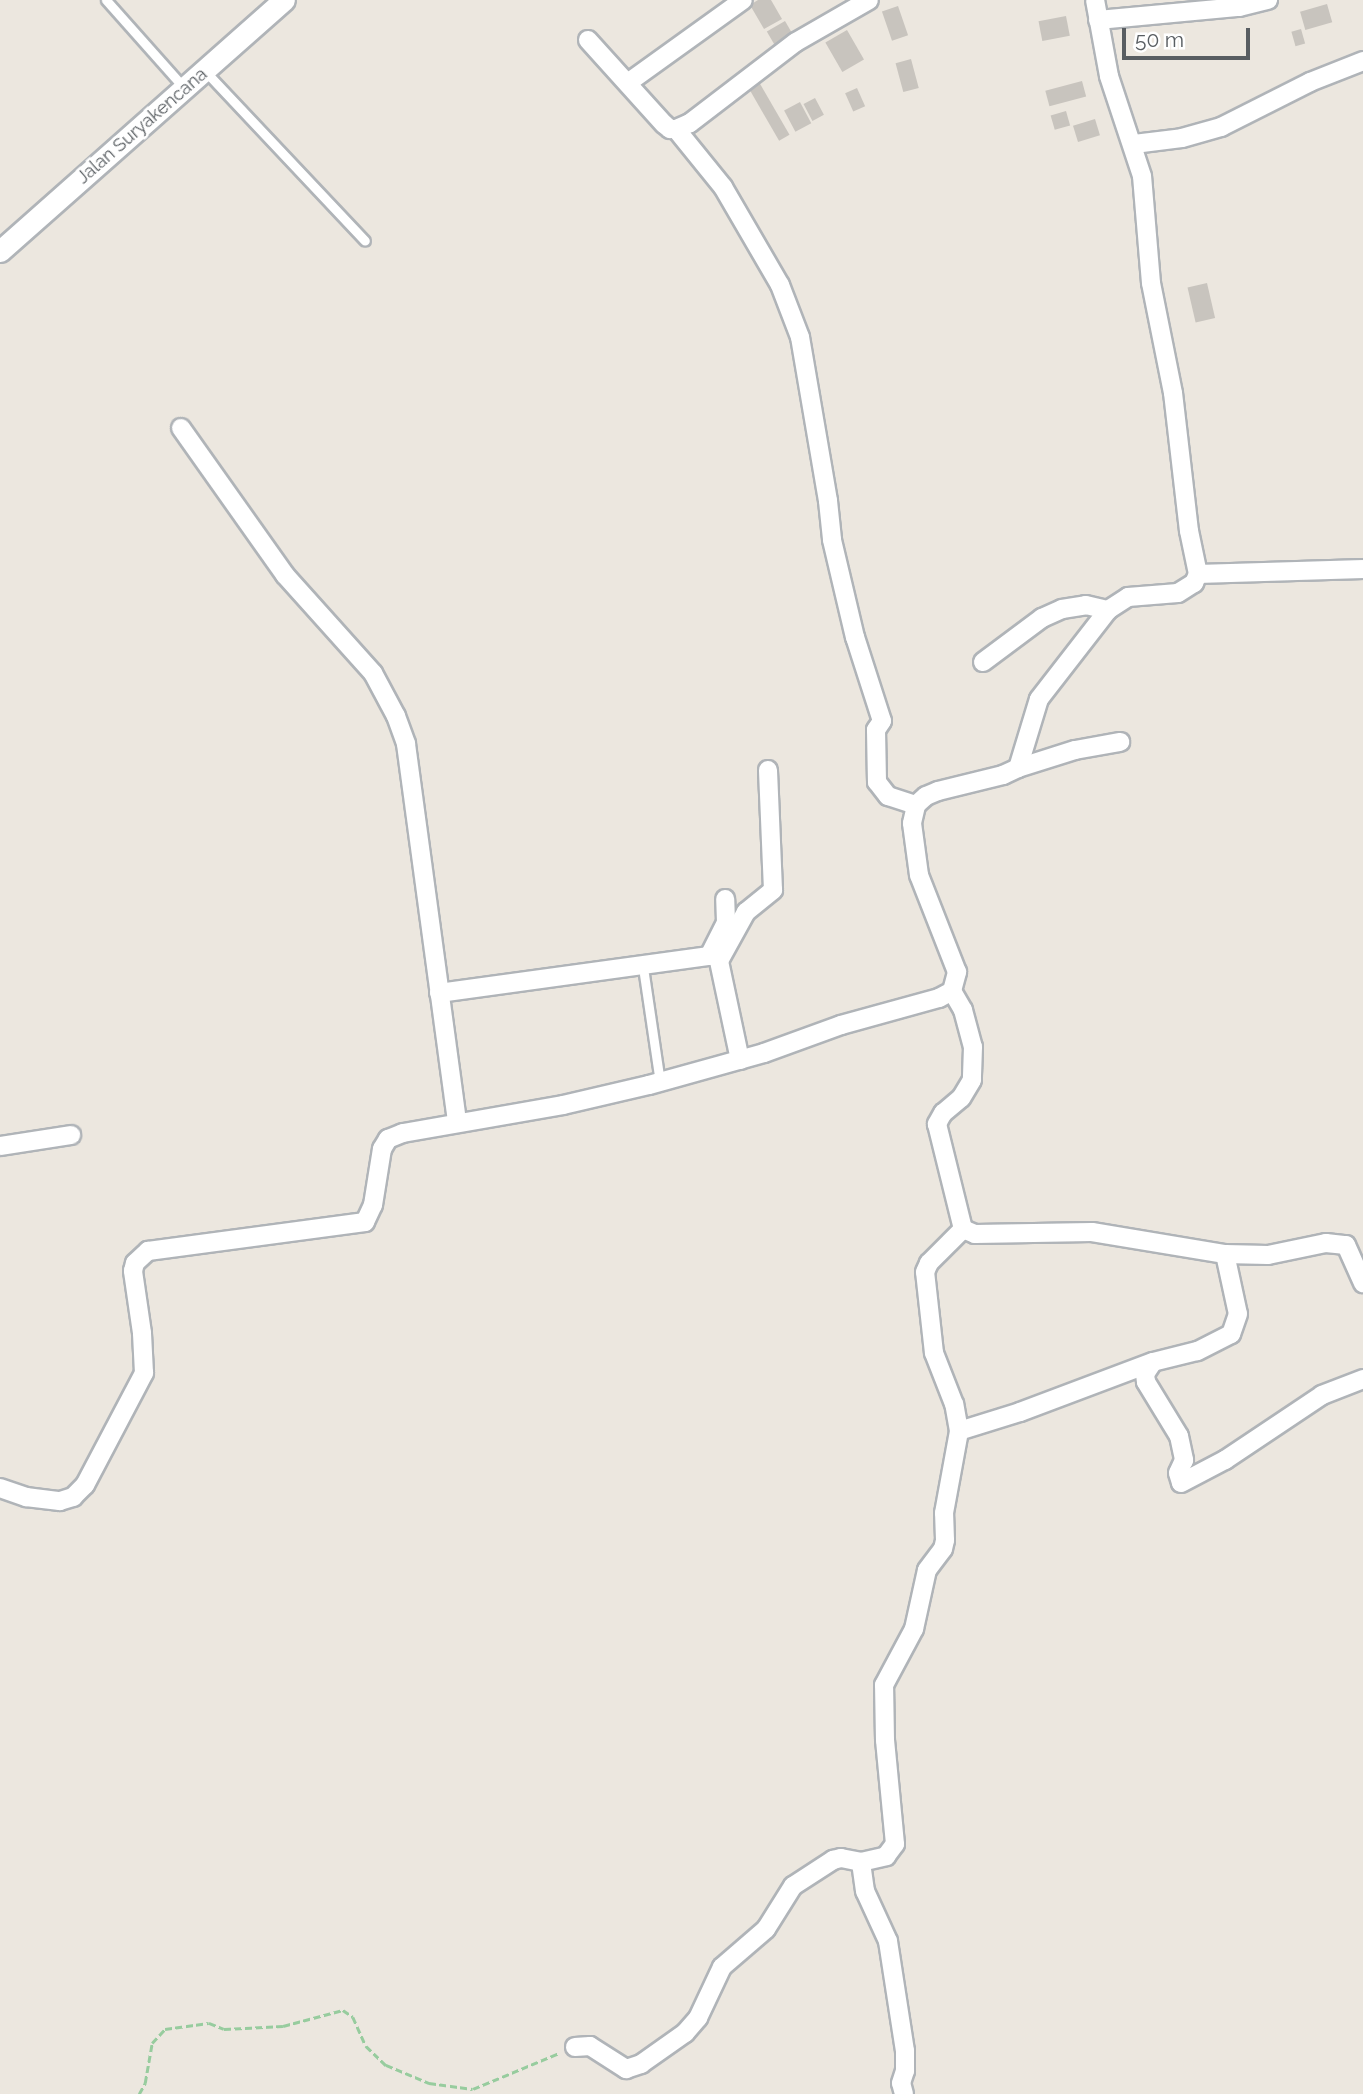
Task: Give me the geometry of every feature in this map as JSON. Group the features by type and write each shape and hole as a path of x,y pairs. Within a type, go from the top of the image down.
{"street":[{"name":"Jalan Suryakencana","path":"0,251 284,0"},
{"path":"629,82 743,0"},
{"path":"588,40 629,82 664,124 670,129 676,129 690,123 796,41 869,0"},
{"path":"1018,768 1039,699 1108,610 1128,597 1178,593 1194,583 1198,574 1189,531 1173,393 1152,293 1144,192 1134,144 1109,76 1095,0"},
{"path":"1098,20 1238,8 1268,0"},
{"path":"1134,144 1182,138 1221,127 1310,82 1363,61"},
{"path":"676,129 729,198 780,285 800,337 828,501 832,540 855,636 882,721 876,736 877,782 888,796 916,806"},
{"path":"181,428 285,575 373,673 396,716 406,744 457,1123"},
{"path":"1198,574 1363,569"},
{"path":"983,662 1022,631 1052,613 1086,605 1108,610"},
{"path":"963,1229 937,1124 943,1113 961,1098 972,1080 974,1047 962,1010 952,991 957,972 919,875 912,823 916,806 920,799 938,792 1003,775 1075,750 1119,742"},
{"path":"740,1060 719,961 746,912 773,890 768,770"},
{"path":"439,993 709,956 726,922 725,899"},
{"path":"0,1488 26,1497 60,1501 73,1497 91,1476 144,1373 142,1333 133,1271 141,1255 148,1251 365,1222 373,1205 380,1155 388,1139 403,1133 562,1105 659,1077 740,1060 841,1025 939,998 952,991"},
{"path":"0,1146 71,1135"},
{"path":"963,1229 975,1234 1092,1232 1225,1254 1268,1255 1326,1243 1346,1245 1363,1283"},
{"path":"575,2047 590,2046 626,2069 641,2064 684,2033 698,2018 722,1967 766,1929 793,1886 834,1860 841,1858 861,1862 886,1856 895,1844 885,1740 884,1685 914,1629 927,1570 943,1549 944,1513 959,1431 954,1404 934,1353 925,1272 929,1263 963,1229"},
{"path":"959,1431 1020,1412 1153,1362 1197,1351 1231,1334 1238,1314 1225,1254"},
{"path":"1153,1362 1145,1374 1146,1382 1179,1436 1184,1460 1178,1474 1181,1483 1225,1460 1322,1395 1363,1379"},
{"path":"861,1862 865,1891 888,1941 905,2051 905,2071 901,2083 904,2094"}],"lane":[{"path":"106,0 184,88"},
{"path":"205,71 365,241"},
{"path":"643,974 654,1059 659,1077"}],"path":[{"path":"139,2094 145,2083 152,2043 165,2029 209,2022 225,2029 283,2026 344,2010 353,2017 366,2046 386,2065 429,2083 473,2089 575,2047"}],"building":[{"path":"758,0 771,0 782,19 764,29 750,5"},
{"path":"1327,4 1332,22 1305,30 1300,12"},
{"path":"898,6 908,35 892,41 882,12"},
{"path":"1066,16 1070,36 1042,41 1039,21"},
{"path":"785,21 795,38 777,49 767,32"},
{"path":"1301,29 1305,43 1296,46 1291,32"},
{"path":"847,30 864,59 842,72 825,42"},
{"path":"911,59 919,88 903,92 896,63"},
{"path":"1082,81 1086,96 1049,106 1045,91"},
{"path":"759,82 790,135 779,141 749,88"},
{"path":"857,88 865,106 853,112 845,93"},
{"path":"815,98 824,115 812,121 804,104"},
{"path":"800,102 811,123 795,132 784,110"},
{"path":"1066,111 1070,125 1055,130 1051,115"},
{"path":"1095,119 1100,135 1078,142 1073,126"},
{"path":"1207,283 1215,318 1196,323 1188,287"}]}
